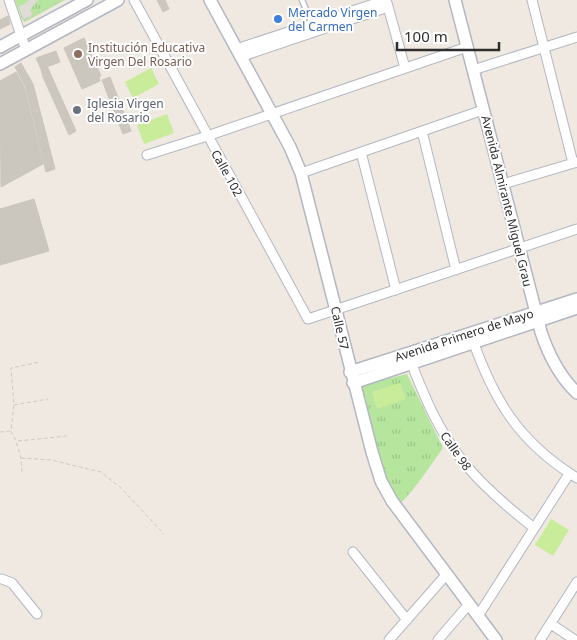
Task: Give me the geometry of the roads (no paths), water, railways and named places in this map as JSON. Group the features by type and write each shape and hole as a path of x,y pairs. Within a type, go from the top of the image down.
{"street":[{"path":"9,0 26,50"},
{"path":"0,47 87,0"},
{"path":"0,64 118,0"},
{"name":"Calle 102","path":"134,0 306,317 311,319 336,311"},
{"name":"Calle 57","path":"210,0 293,154 301,173 350,372 383,486 446,575 496,640"},
{"name":"Avenida Almirante Miguel Grau","path":"455,0 537,317 554,364 577,393"},
{"path":"503,184 575,162 532,0"},
{"path":"238,53 387,2"},
{"path":"238,53 312,25 387,2"},
{"path":"387,2 405,68"},
{"path":"473,70 577,37"},
{"path":"147,155 208,136 467,47"},
{"path":"301,173 483,110"},
{"path":"422,131 456,270"},
{"path":"361,152 396,290"},
{"path":"336,311 577,229"},
{"name":"Avenida Primero de Mayo","path":"350,372 411,358 472,339 537,317 577,299"},
{"name":"Avenida Primero de Mayo","path":"537,317 577,308"},
{"path":"472,339 486,375 511,420 543,454 573,476 534,528 478,616"},
{"name":"Avenida Primero de Mayo","path":"353,383 411,358"},
{"name":"Calle 98","path":"411,358 436,421 460,459 482,484 534,528"},
{"path":"353,552 407,620"},
{"path":"389,640 446,575"},
{"path":"1,578 12,583 37,614"},
{"path":"540,640 577,582"},
{"path":"438,640 469,604"},
{"path":"551,624 575,640"}],"lane":[{"path":"302,0 312,25"}],"place":[{"name":"Mercado Virgen del Carmen","path":"278,19"},
{"name":"Institución Educativa Virgen Del Rosario","path":"78,54"},
{"name":"Iglesia Virgen del Rosario","path":"77,110"}]}
